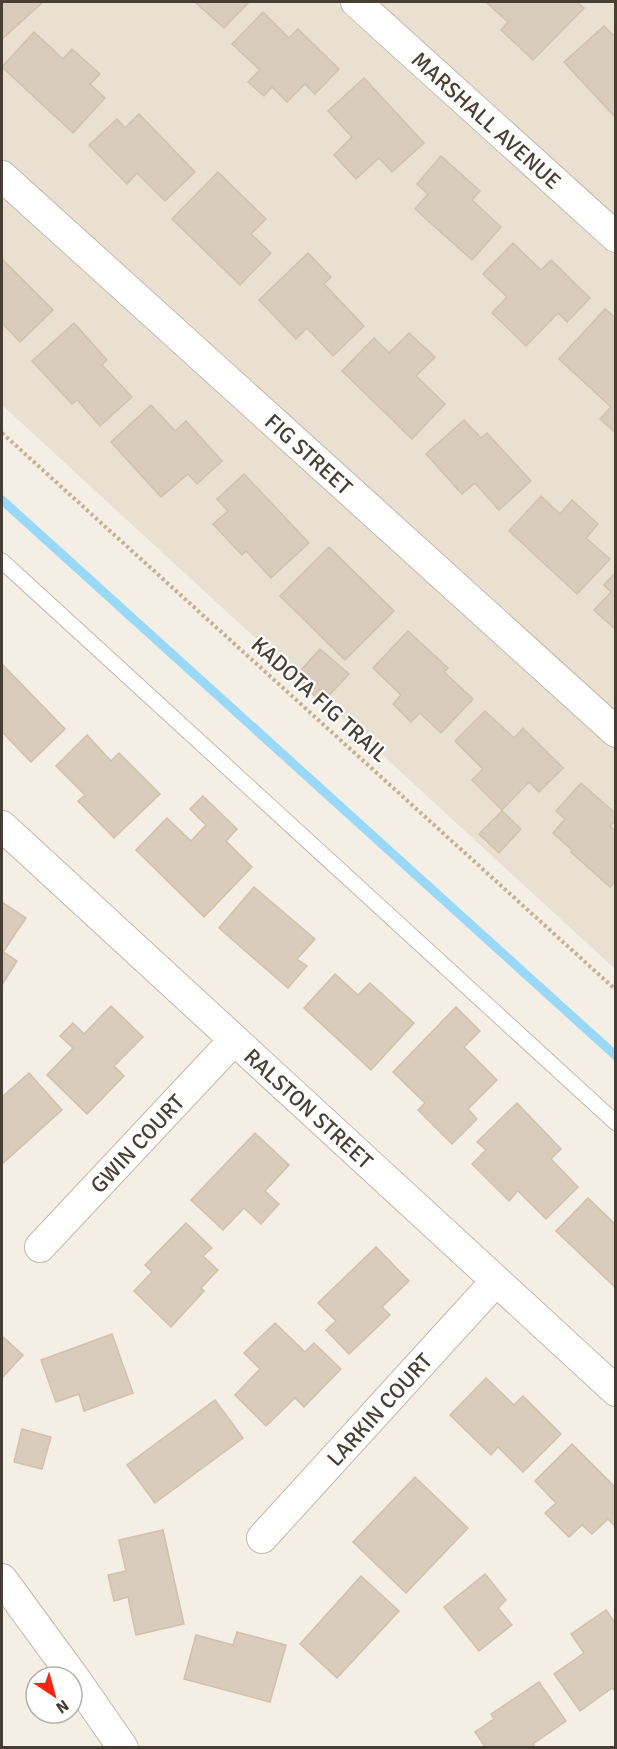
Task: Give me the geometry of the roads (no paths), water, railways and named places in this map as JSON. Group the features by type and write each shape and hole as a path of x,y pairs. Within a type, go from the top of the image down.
{"street":[{"name":"MARSHALL AVENUE","path":"356,2 615,237"},
{"name":"FIG STREET","path":"2,176 615,732"},
{"name":"RALSTON STREET","path":"2,825 615,1390"},
{"name":"GWIN COURT","path":"39,1247 234,1040"},
{"name":"LARKIN COURT","path":"262,1538 496,1281"},
{"path":"2,1579 123,1748"}],"lane":[{"path":"2,561 615,1124"}],"waterway":[{"path":"2,500 616,1056"}]}
